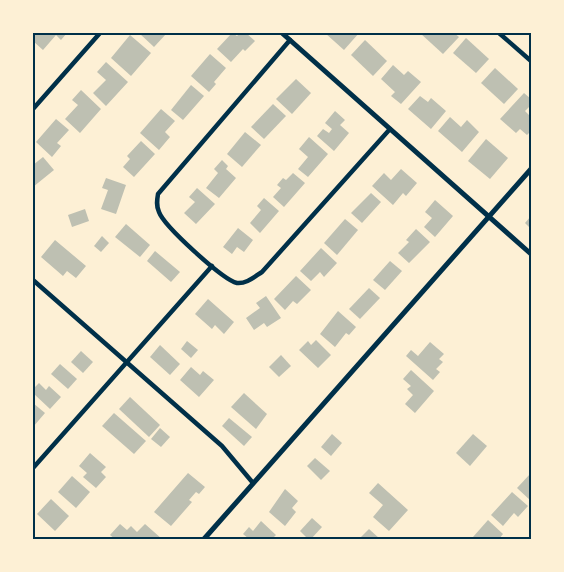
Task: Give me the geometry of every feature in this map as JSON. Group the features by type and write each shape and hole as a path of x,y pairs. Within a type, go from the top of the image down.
{"street":[{"path":"33,109 100,33"},
{"path":"282,33 531,254"},
{"path":"499,33 531,61"},
{"path":"290,40 158,194 156,202 159,213 167,225 212,266 228,280 239,283 262,272 390,129"},
{"path":"204,539 531,169"},
{"path":"33,468 212,266"},
{"path":"33,280 222,446 253,483"}],"building":[{"path":"33,33 67,33 61,40 56,35 43,50 33,41"},
{"path":"139,33 167,33 154,47"},
{"path":"232,33 237,36 240,33 246,33 255,41 245,51 243,49 231,62 217,49"},
{"path":"325,33 359,33 344,50"},
{"path":"420,33 454,33 459,37 443,54"},
{"path":"130,35 151,53 131,76 111,58"},
{"path":"466,38 489,59 476,73 453,53"},
{"path":"365,40 387,61 373,76 351,55"},
{"path":"210,54 226,68 209,92 191,76"},
{"path":"106,62 128,82 106,106 93,93 106,80 97,72"},
{"path":"393,65 404,75 408,71 421,82 401,104 391,96 395,92 381,79"},
{"path":"495,68 518,89 504,104 481,83"},
{"path":"296,79 311,93 292,114 276,99"},
{"path":"191,85 204,96 183,120 171,110"},
{"path":"81,90 101,109 80,133 65,119 78,105 72,100"},
{"path":"524,93 531,99 531,105 525,111 531,117 531,131 527,135 520,129 516,133 500,119"},
{"path":"420,96 428,102 431,98 446,111 431,129 408,109"},
{"path":"273,104 286,116 264,139 251,127"},
{"path":"161,109 175,121 165,132 170,137 159,150 140,133"},
{"path":"335,111 345,120 340,125 349,133 334,151 317,136 323,129 329,133 332,129 325,123"},
{"path":"450,117 461,127 467,120 479,132 462,152 438,131"},
{"path":"56,119 69,130 57,143 61,146 52,157 36,142"},
{"path":"245,132 261,145 242,167 227,154"},
{"path":"309,137 328,154 308,177 298,169 308,157 299,149"},
{"path":"486,139 508,158 490,179 468,161"},
{"path":"141,141 155,154 134,177 123,167 130,159 127,156"},
{"path":"43,157 54,170 33,187 33,165"},
{"path":"222,160 228,166 226,169 236,178 219,198 206,188 218,173 214,169"},
{"path":"401,169 417,183 406,196 403,193 393,205 372,186 384,173 391,180"},
{"path":"293,173 305,183 284,207 273,197 281,188 277,185 283,178 286,180"},
{"path":"106,178 126,185 116,214 101,209 108,190 102,188"},
{"path":"197,188 215,204 196,224 184,213 195,202 189,197"},
{"path":"371,193 381,202 362,223 351,213"},
{"path":"264,198 279,211 260,233 250,223 261,210 257,206"},
{"path":"435,200 453,216 435,237 424,227 432,218 425,212"},
{"path":"85,209 89,221 72,227 68,215"},
{"path":"531,216 531,229 525,223"},
{"path":"345,219 358,230 337,255 324,243"},
{"path":"126,224 150,245 140,257 115,237"},
{"path":"238,228 253,240 244,252 237,247 232,254 223,247"},
{"path":"416,229 430,242 409,263 398,253 409,242 406,240"},
{"path":"102,236 109,243 101,252 94,246"},
{"path":"55,240 86,266 76,278 67,271 63,276 41,257"},
{"path":"321,248 337,263 324,277 320,272 311,281 300,271"},
{"path":"155,251 180,272 171,282 147,261"},
{"path":"390,261 402,271 385,290 373,280"},
{"path":"296,276 311,290 297,304 293,301 285,310 274,299"},
{"path":"369,288 380,298 360,319 349,309"},
{"path":"266,296 281,318 267,327 264,323 254,330 246,318 260,308 256,303"},
{"path":"208,299 234,322 224,334 215,325 212,329 195,314"},
{"path":"338,311 356,327 349,335 346,333 335,347 320,334"},
{"path":"316,340 331,355 318,368 299,350 308,341 311,345"},
{"path":"187,341 198,350 191,358 181,349"},
{"path":"430,342 444,354 439,359 443,362 436,369 440,372 433,380 406,356 411,350 418,356"},
{"path":"160,345 180,364 170,375 150,357"},
{"path":"81,351 93,362 83,373 71,362"},
{"path":"281,355 291,366 279,377 269,367"},
{"path":"60,364 77,379 68,389 51,374"},
{"path":"191,367 200,375 203,371 214,380 199,397 180,380"},
{"path":"411,370 434,391 415,413 405,404 413,395 407,389 411,386 403,379"},
{"path":"39,383 46,390 49,386 61,397 50,409 33,393 33,389"},
{"path":"244,393 267,414 256,429 231,407"},
{"path":"130,397 160,425 149,437 119,409"},
{"path":"33,403 45,413 33,427"},
{"path":"114,413 146,441 134,454 102,426"},
{"path":"229,418 252,437 244,446 222,426"},
{"path":"160,428 170,437 161,447 151,439"},
{"path":"332,434 342,443 331,456 321,447"},
{"path":"473,434 487,446 470,466 456,453"},
{"path":"90,453 106,467 101,472 106,477 96,488 83,477 87,473 79,466"},
{"path":"315,458 330,471 321,480 307,466"},
{"path":"188,473 205,487 189,500 192,502 171,526 154,512"},
{"path":"531,473 531,501 517,488"},
{"path":"72,476 90,492 76,508 58,492"},
{"path":"378,483 408,510 389,531 373,517 383,505 369,493"},
{"path":"285,489 298,501 292,508 296,512 285,526 269,512"},
{"path":"512,492 528,506 518,517 514,513 503,526 491,515"},
{"path":"51,499 69,516 55,531 37,514"},
{"path":"312,518 322,527 311,539 308,539 300,531"},
{"path":"488,520 503,534 499,539 475,539 473,537"},
{"path":"261,521 276,535 272,539 249,539 243,534 249,527 253,531"},
{"path":"120,524 127,530 131,526 137,532 145,524 162,539 115,539 110,535"},
{"path":"369,529 380,539 361,537"}]}
